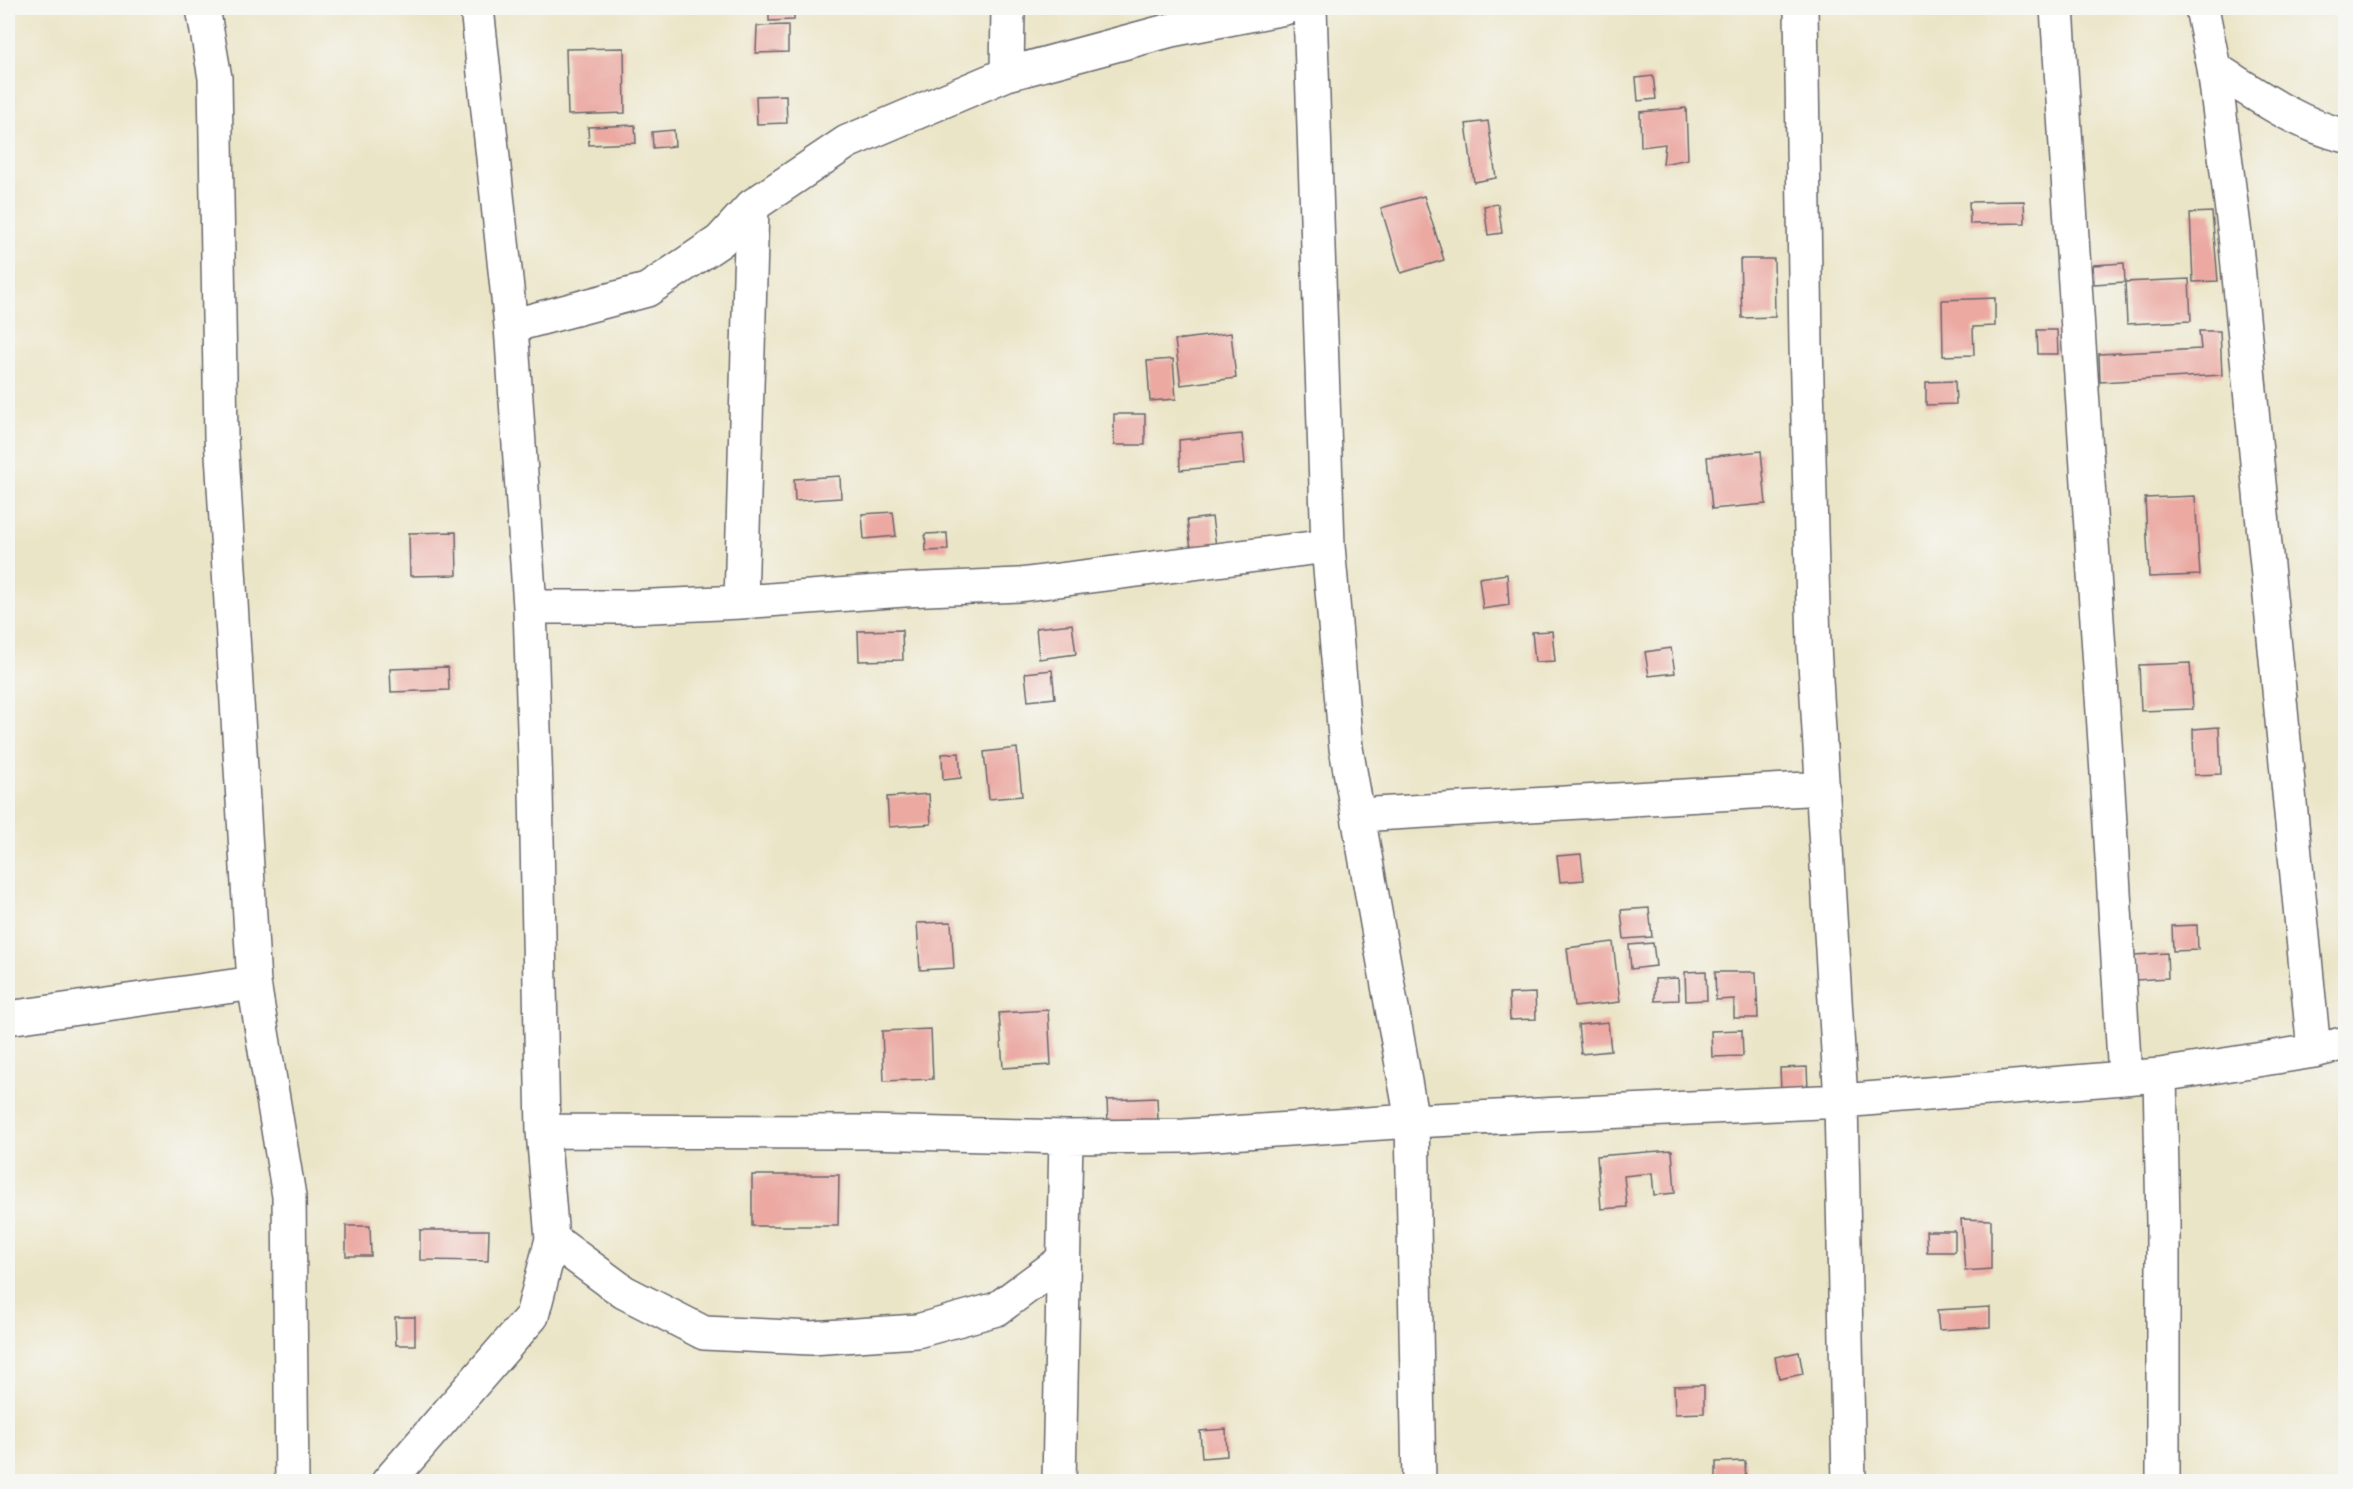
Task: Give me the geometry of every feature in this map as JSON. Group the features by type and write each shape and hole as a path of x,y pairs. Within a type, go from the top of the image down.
{"street":[{"path":"203,8 215,78 221,437 254,983 289,1196 292,1482"},
{"path":"388,1482 532,1316 552,1239 543,1131 530,607 511,326 477,8"},
{"path":"1007,74 1008,8"},
{"path":"511,326 647,290 720,242 753,206 847,142 1007,74 1171,30 1285,8"},
{"path":"1310,8 1328,546 1346,748 1412,1121 1419,1482"},
{"path":"1801,8 1814,646 1841,1101 1849,1482"},
{"path":"2057,8 2107,761 2125,1078"},
{"path":"2202,8 2214,69 2235,235 2314,1051"},
{"path":"2214,69 2277,108 2334,134 2346,136"},
{"path":"741,602 753,206"},
{"path":"530,607 632,607 1019,585 1328,546"},
{"path":"1358,815 1823,788"},
{"path":"8,1017 254,983"},
{"path":"543,1131 867,1131 1066,1137 1184,1136 1412,1121 1841,1101 2160,1075 2314,1051 2346,1043"},
{"path":"2160,1075 2163,1223 2163,1482"},
{"path":"1059,1482 1066,1137"},
{"path":"552,1239 624,1292 704,1334 811,1338 917,1331 997,1309 1063,1260"}],"building":[{"path":"769,8 794,8 794,20 769,21"},
{"path":"788,25 788,52 756,53 757,26"},
{"path":"624,48 625,113 568,115 566,49"},
{"path":"1653,76 1656,99 1638,101 1636,78"},
{"path":"786,95 787,123 757,124 756,96"},
{"path":"1686,108 1688,159 1663,164 1665,144 1641,147 1640,112"},
{"path":"1488,121 1496,178 1474,182 1466,124"},
{"path":"635,125 636,143 589,145 588,127"},
{"path":"674,130 675,146 653,148 652,132"},
{"path":"1424,196 1444,260 1401,273 1381,208"},
{"path":"2024,201 2025,223 1970,224 1969,202"},
{"path":"1498,204 1502,233 1488,235 1484,206"},
{"path":"2212,212 2218,281 2193,282 2190,213"},
{"path":"1740,259 1774,259 1775,317 1742,318"},
{"path":"2124,263 2125,282 2094,284 2093,265"},
{"path":"2189,279 2191,321 2127,324 2125,282"},
{"path":"1995,298 1995,326 1973,327 1974,355 1943,356 1942,300"},
{"path":"2037,330 2057,330 2058,354 2038,354"},
{"path":"2199,331 2220,331 2222,375 2100,382 2099,354 2201,349"},
{"path":"1231,333 1236,378 1181,385 1175,340"},
{"path":"1173,359 1176,399 1150,401 1147,361"},
{"path":"1955,381 1956,404 1926,405 1926,382"},
{"path":"1114,414 1145,414 1145,445 1114,445"},
{"path":"1242,434 1245,464 1180,470 1179,440"},
{"path":"1761,451 1766,504 1712,509 1707,457"},
{"path":"840,476 841,498 795,501 794,479"},
{"path":"2195,496 2200,575 2149,577 2145,498"},
{"path":"893,512 896,536 864,539 862,514"},
{"path":"1212,517 1216,546 1191,549 1187,520"},
{"path":"456,532 457,575 410,576 409,533"},
{"path":"947,533 948,550 926,551 925,534"},
{"path":"1507,574 1509,605 1483,609 1479,578"},
{"path":"1072,624 1076,654 1039,659 1036,628"},
{"path":"902,630 903,660 859,661 858,631"},
{"path":"1552,631 1555,661 1535,662 1532,632"},
{"path":"1671,648 1675,673 1649,676 1645,652"},
{"path":"2190,663 2193,709 2141,711 2139,665"},
{"path":"448,667 449,690 391,692 390,669"},
{"path":"1052,670 1055,698 1028,701 1025,673"},
{"path":"2219,727 2221,774 2194,775 2193,729"},
{"path":"1017,748 1022,796 989,799 984,752"},
{"path":"959,753 961,778 943,780 942,754"},
{"path":"929,794 931,824 889,827 887,797"},
{"path":"1581,854 1584,880 1560,882 1557,856"},
{"path":"1649,908 1652,937 1624,939 1621,910"},
{"path":"951,922 954,968 920,970 917,923"},
{"path":"2197,925 2198,950 2173,951 2172,926"},
{"path":"1613,942 1620,1002 1574,1007 1567,948"},
{"path":"1653,943 1656,966 1631,969 1629,945"},
{"path":"2167,953 2168,978 2136,980 2134,955"},
{"path":"1706,971 1707,1000 1686,1001 1685,972"},
{"path":"1715,972 1756,972 1758,1018 1734,1018 1734,999 1716,1000"},
{"path":"1678,978 1679,1000 1655,1001 1655,979"},
{"path":"1535,993 1536,1019 1510,1020 1509,994"},
{"path":"1048,1010 1051,1065 1003,1068 999,1013"},
{"path":"1608,1022 1611,1051 1581,1054 1578,1025"},
{"path":"931,1029 933,1079 884,1081 882,1031"},
{"path":"1742,1030 1743,1056 1712,1057 1711,1031"},
{"path":"1807,1067 1808,1090 1781,1091 1780,1068"},
{"path":"1157,1098 1158,1121 1108,1124 1107,1100"},
{"path":"1672,1150 1675,1193 1654,1195 1652,1173 1624,1176 1627,1207 1601,1209 1597,1156"},
{"path":"752,1175 839,1175 838,1226 752,1226"},
{"path":"1961,1219 1991,1220 1991,1269 1965,1271"},
{"path":"346,1226 370,1226 371,1256 346,1256"},
{"path":"420,1230 489,1230 488,1261 420,1260"},
{"path":"1926,1231 1955,1231 1955,1252 1927,1252"},
{"path":"1990,1307 1990,1327 1939,1330 1937,1310"},
{"path":"395,1317 415,1317 415,1345 396,1345"},
{"path":"1799,1352 1803,1374 1779,1379 1775,1357"},
{"path":"1704,1385 1704,1413 1675,1414 1674,1386"},
{"path":"1226,1429 1227,1456 1202,1458 1200,1431"},
{"path":"1745,1461 1746,1482 1716,1482 1716,1462"}]}
